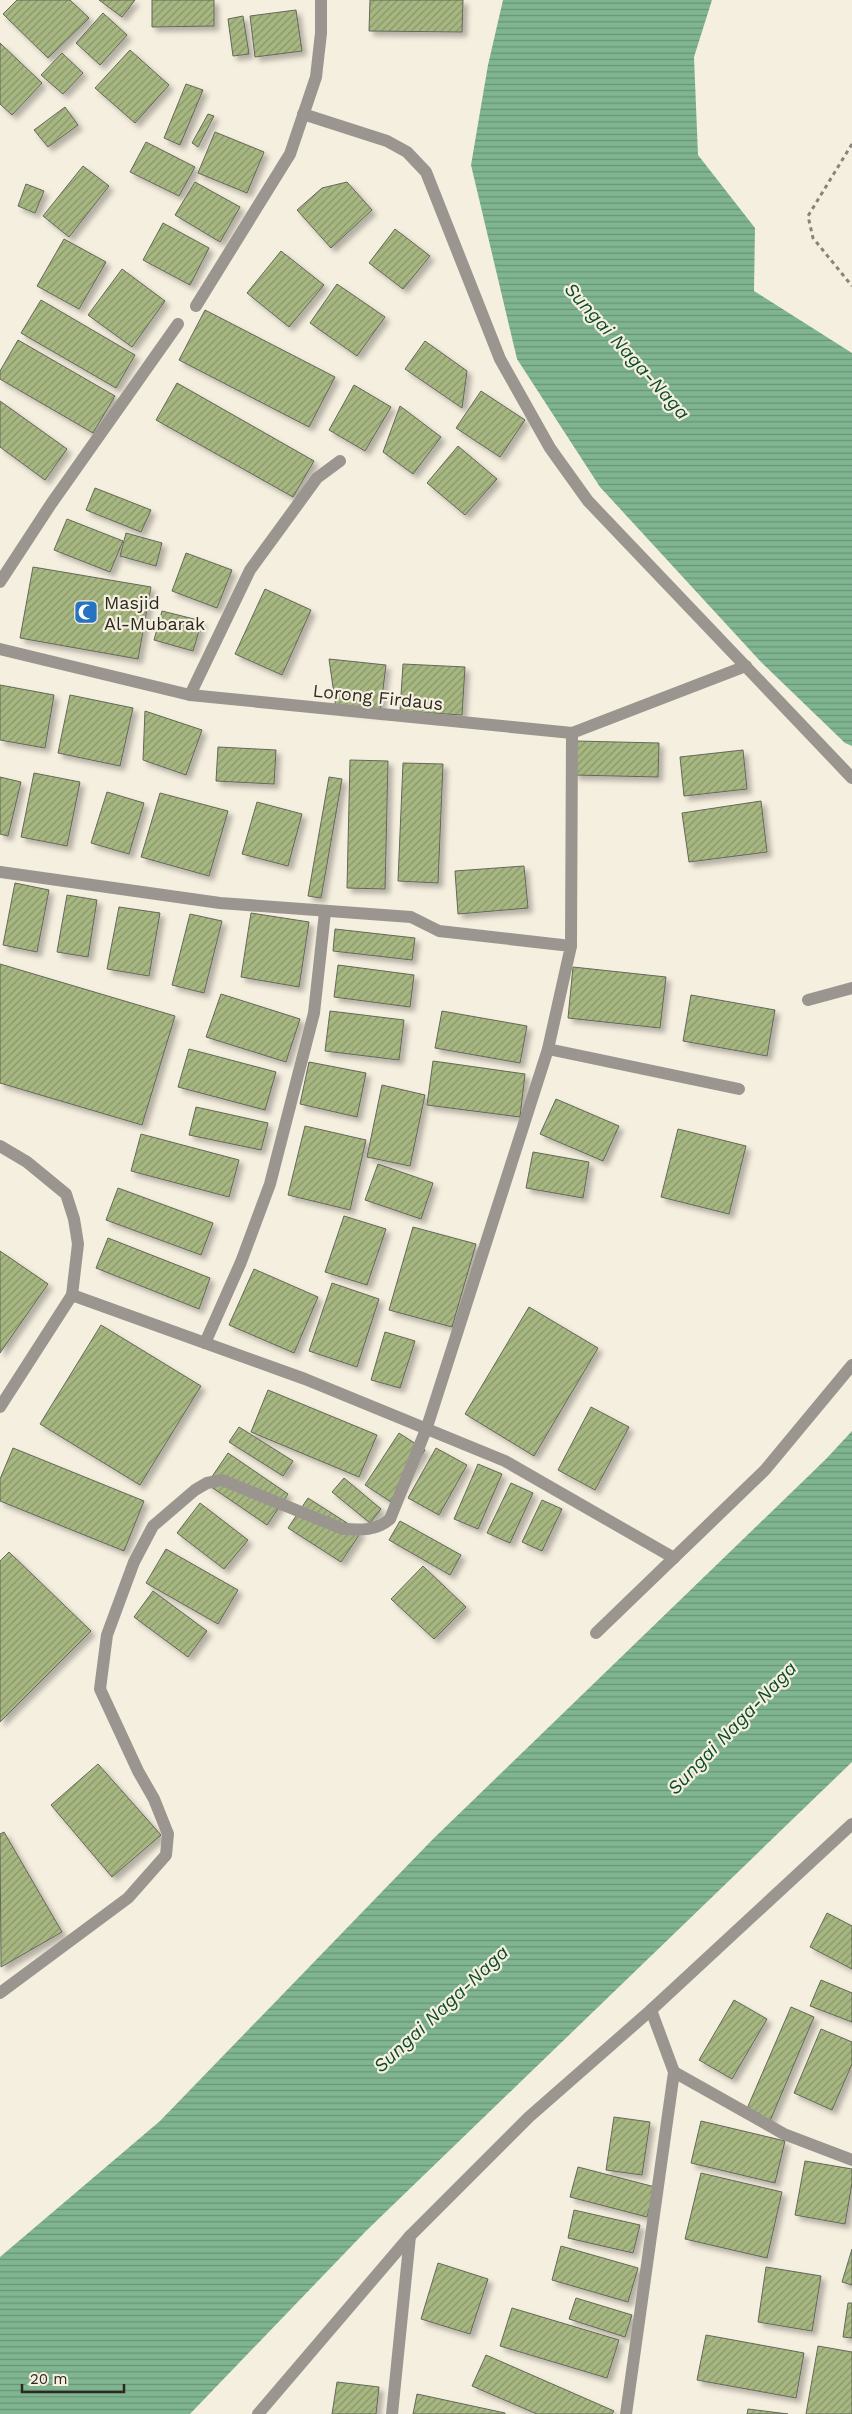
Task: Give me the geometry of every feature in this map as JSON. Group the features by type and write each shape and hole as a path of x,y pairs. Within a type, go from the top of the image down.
{"street":[{"path":"196,306 290,154 316,77 322,33 321,0"},
{"path":"303,114 387,141 407,152 426,172 500,359 550,448 588,501 852,778"},
{"path":"0,582 51,504 178,324"},
{"path":"190,696 250,570 317,478 340,461"},
{"name":"Lorong Firdaus","path":"0,650 190,696 572,733 746,666"},
{"path":"0,1993 128,1898 166,1855 168,1834 165,1825 100,1689 107,1635 134,1562 153,1526 195,1490 207,1483 222,1480 343,1529 365,1530 382,1526 390,1519 427,1427 548,1049 571,946 572,733"},
{"path":"0,872 220,903 410,917 439,931 571,946"},
{"path":"205,1343 241,1262 270,1184 314,1013 325,912"},
{"path":"808,1000 852,988"},
{"path":"548,1049 739,1090"},
{"path":"0,1146 27,1162 66,1194 74,1219 78,1244 72,1295 0,1407"},
{"path":"72,1295 305,1379 427,1427 505,1462 674,1558"},
{"path":"596,1634 765,1470 852,1366"},
{"path":"258,2414 410,2236 529,2117 651,2010 852,1824"},
{"path":"626,2414 674,2072 651,2010"},
{"path":"674,2072 784,2134 852,2160"},
{"path":"392,2414 410,2236"}],"path":[{"path":"852,144 808,216 812,238 852,286"}],"water":[{"name":"Sungai Naga-Naga","path":"503,0 712,0 694,57 698,155 755,228 754,291 852,353 852,746 845,743 761,662 600,487 517,359 471,165 488,65"},
{"name":"Sungai Naga-Naga","path":"852,1431 852,1762 366,2231 190,2414 0,2414 0,2257 160,2121 433,1839 826,1459"}],"building":[{"path":"17,0 70,0 89,18 48,58 3,14"},
{"path":"99,0 135,0 122,17"},
{"path":"152,0 214,0 214,26 152,27"},
{"path":"370,0 463,0 462,32 369,31"},
{"path":"296,10 302,51 255,57 250,16"},
{"path":"103,13 127,35 100,65 76,43"},
{"path":"243,16 249,54 233,56 228,19"},
{"path":"0,43 42,83 12,115 0,104"},
{"path":"130,50 169,85 135,123 95,88"},
{"path":"62,53 83,73 63,94 41,75"},
{"path":"186,84 203,90 180,145 164,138"},
{"path":"65,107 78,125 48,147 34,130"},
{"path":"208,114 214,116 198,147 192,143"},
{"path":"215,132 264,152 247,193 198,173"},
{"path":"146,142 195,167 179,196 130,172"},
{"path":"83,166 109,186 69,237 43,216"},
{"path":"195,182 240,207 220,242 175,215"},
{"path":"347,182 372,210 331,248 297,210 322,188"},
{"path":"26,184 44,191 35,213 18,206"},
{"path":"163,223 209,248 190,285 143,260"},
{"path":"395,229 430,256 403,289 369,263"},
{"path":"64,239 106,262 79,309 37,286"},
{"path":"281,251 324,285 289,327 247,293"},
{"path":"122,269 165,301 132,347 88,315"},
{"path":"337,284 385,317 357,356 310,323"},
{"path":"41,300 135,355 116,388 21,333"},
{"path":"205,310 335,377 309,427 179,360"},
{"path":"18,340 115,396 93,433 0,379 0,371"},
{"path":"425,341 467,371 462,408 405,369"},
{"path":"177,383 314,461 293,497 156,420"},
{"path":"354,385 391,407 365,451 329,430"},
{"path":"481,391 525,420 500,457 456,428"},
{"path":"0,401 67,449 45,480 0,447"},
{"path":"400,406 441,437 413,474 383,452"},
{"path":"458,446 497,479 465,515 427,483"},
{"path":"95,488 151,510 141,532 86,510"},
{"path":"67,519 123,541 110,572 54,550"},
{"path":"126,533 162,543 156,566 120,556"},
{"path":"186,553 232,570 217,608 172,591"},
{"name":"Masjid Al-Mubarak","path":"33,567 151,587 138,659 20,638"},
{"path":"265,589 311,610 282,675 235,654"},
{"path":"162,611 202,621 193,651 154,640"},
{"path":"329,659 386,665 380,713 336,708"},
{"path":"403,664 465,667 462,715 400,711"},
{"path":"0,685 54,695 45,748 0,740"},
{"path":"70,695 133,708 120,766 58,753"},
{"path":"145,711 202,730 186,775 143,760"},
{"path":"575,741 659,743 658,777 574,775"},
{"path":"218,747 276,750 274,784 216,781"},
{"path":"743,750 747,789 684,796 680,757"},
{"path":"350,760 388,761 385,889 347,888"},
{"path":"403,763 443,764 438,883 398,881"},
{"path":"34,773 80,782 67,846 21,837"},
{"path":"0,777 21,782 8,836 0,834"},
{"path":"329,777 342,779 321,898 308,896"},
{"path":"107,792 144,803 129,854 91,843"},
{"path":"160,793 228,811 209,876 141,857"},
{"path":"761,801 767,852 689,862 682,813"},
{"path":"257,802 302,814 288,866 242,854"},
{"path":"524,866 528,908 458,914 455,871"},
{"path":"15,883 49,890 37,952 3,945"},
{"path":"67,895 97,900 88,957 57,952"},
{"path":"119,907 160,913 149,976 107,969"},
{"path":"251,913 309,922 299,987 241,977"},
{"path":"190,914 222,921 204,993 172,985"},
{"path":"335,929 415,938 412,960 333,951"},
{"path":"0,964 175,1016 142,1125 0,1083"},
{"path":"338,965 414,975 410,1007 334,997"},
{"path":"573,967 666,977 660,1028 568,1018"},
{"path":"221,994 300,1019 286,1062 206,1037"},
{"path":"691,995 775,1010 767,1056 683,1041"},
{"path":"330,1011 404,1020 399,1060 325,1051"},
{"path":"442,1011 527,1026 520,1063 435,1048"},
{"path":"189,1049 276,1072 265,1110 178,1087"},
{"path":"433,1061 525,1074 520,1117 427,1105"},
{"path":"309,1062 366,1073 357,1117 300,1104"},
{"path":"382,1085 425,1095 410,1166 367,1157"},
{"path":"556,1099 619,1126 603,1161 540,1134"},
{"path":"196,1107 268,1123 261,1150 189,1135"},
{"path":"305,1126 366,1140 350,1210 288,1195"},
{"path":"678,1129 746,1146 729,1214 661,1197"},
{"path":"141,1134 239,1160 229,1197 131,1171"},
{"path":"533,1152 589,1162 583,1198 526,1188"},
{"path":"378,1164 433,1183 421,1219 365,1200"},
{"path":"118,1188 213,1223 201,1255 106,1220"},
{"path":"344,1216 386,1229 367,1285 325,1272"},
{"path":"413,1227 476,1244 452,1327 389,1310"},
{"path":"108,1238 210,1278 199,1309 96,1268"},
{"path":"0,1251 48,1284 0,1353"},
{"path":"254,1269 318,1297 294,1353 229,1325"},
{"path":"332,1283 379,1299 357,1367 309,1351"},
{"path":"529,1307 598,1348 534,1456 465,1414"},
{"path":"101,1325 201,1386 140,1485 40,1424"},
{"path":"385,1332 415,1341 400,1388 371,1380"},
{"path":"268,1390 377,1435 359,1477 251,1432"},
{"path":"591,1407 629,1427 595,1490 558,1470"},
{"path":"239,1427 293,1461 283,1476 229,1442"},
{"path":"399,1433 425,1450 391,1502 365,1485"},
{"path":"13,1448 144,1501 124,1551 0,1501 0,1479"},
{"path":"436,1448 467,1465 439,1515 408,1498"},
{"path":"228,1453 288,1494 267,1525 207,1484"},
{"path":"478,1464 502,1474 478,1529 454,1519"},
{"path":"344,1478 381,1509 370,1523 332,1492"},
{"path":"511,1483 533,1493 510,1543 487,1533"},
{"path":"308,1498 361,1532 341,1562 288,1528"},
{"path":"542,1500 562,1509 542,1551 522,1542"},
{"path":"200,1503 248,1540 224,1569 177,1533"},
{"path":"400,1521 461,1555 450,1575 389,1540"},
{"path":"166,1549 238,1590 218,1624 146,1583"},
{"path":"9,1552 91,1631 0,1722 0,1561"},
{"path":"423,1566 466,1607 434,1639 391,1599"},
{"path":"153,1591 207,1631 188,1657 134,1617"},
{"path":"98,1764 161,1835 112,1877 51,1805"},
{"path":"4,1832 62,1932 1,1967 0,1834"},
{"path":"827,1913 852,1926 852,1969 810,1947"},
{"path":"821,1980 852,1993 852,2022 810,2006"},
{"path":"734,2000 767,2019 732,2079 699,2060"},
{"path":"791,2007 814,2017 770,2121 746,2111"},
{"path":"821,2029 852,2042 852,2064 832,2110 794,2093"},
{"path":"614,2117 650,2122 642,2175 606,2170"},
{"path":"701,2121 785,2141 775,2183 691,2163"},
{"path":"805,2161 852,2169 852,2183 845,2224 795,2215"},
{"path":"578,2167 655,2187 647,2217 570,2197"},
{"path":"701,2173 782,2192 767,2258 685,2239"},
{"path":"574,2210 640,2225 633,2253 568,2238"},
{"path":"561,2246 638,2268 628,2302 552,2280"},
{"path":"852,2249 852,2285 842,2282"},
{"path":"438,2263 488,2279 470,2334 421,2319"},
{"path":"766,2267 821,2276 812,2331 758,2322"},
{"path":"576,2298 632,2315 625,2337 569,2319"},
{"path":"848,2303 852,2303 852,2338 843,2337"},
{"path":"512,2308 619,2340 607,2378 500,2346"},
{"path":"706,2335 804,2353 796,2398 697,2380"},
{"path":"818,2346 852,2352 852,2414 806,2414"},
{"path":"486,2355 614,2411 612,2414 537,2414 472,2386"},
{"path":"337,2382 379,2387 376,2414 332,2414"},
{"path":"417,2394 505,2413 505,2414 413,2414"},
{"path":"748,2409 788,2414 747,2414"}],"place":[{"name":"Masjid Al-Mubarak","path":"86,612"}]}
